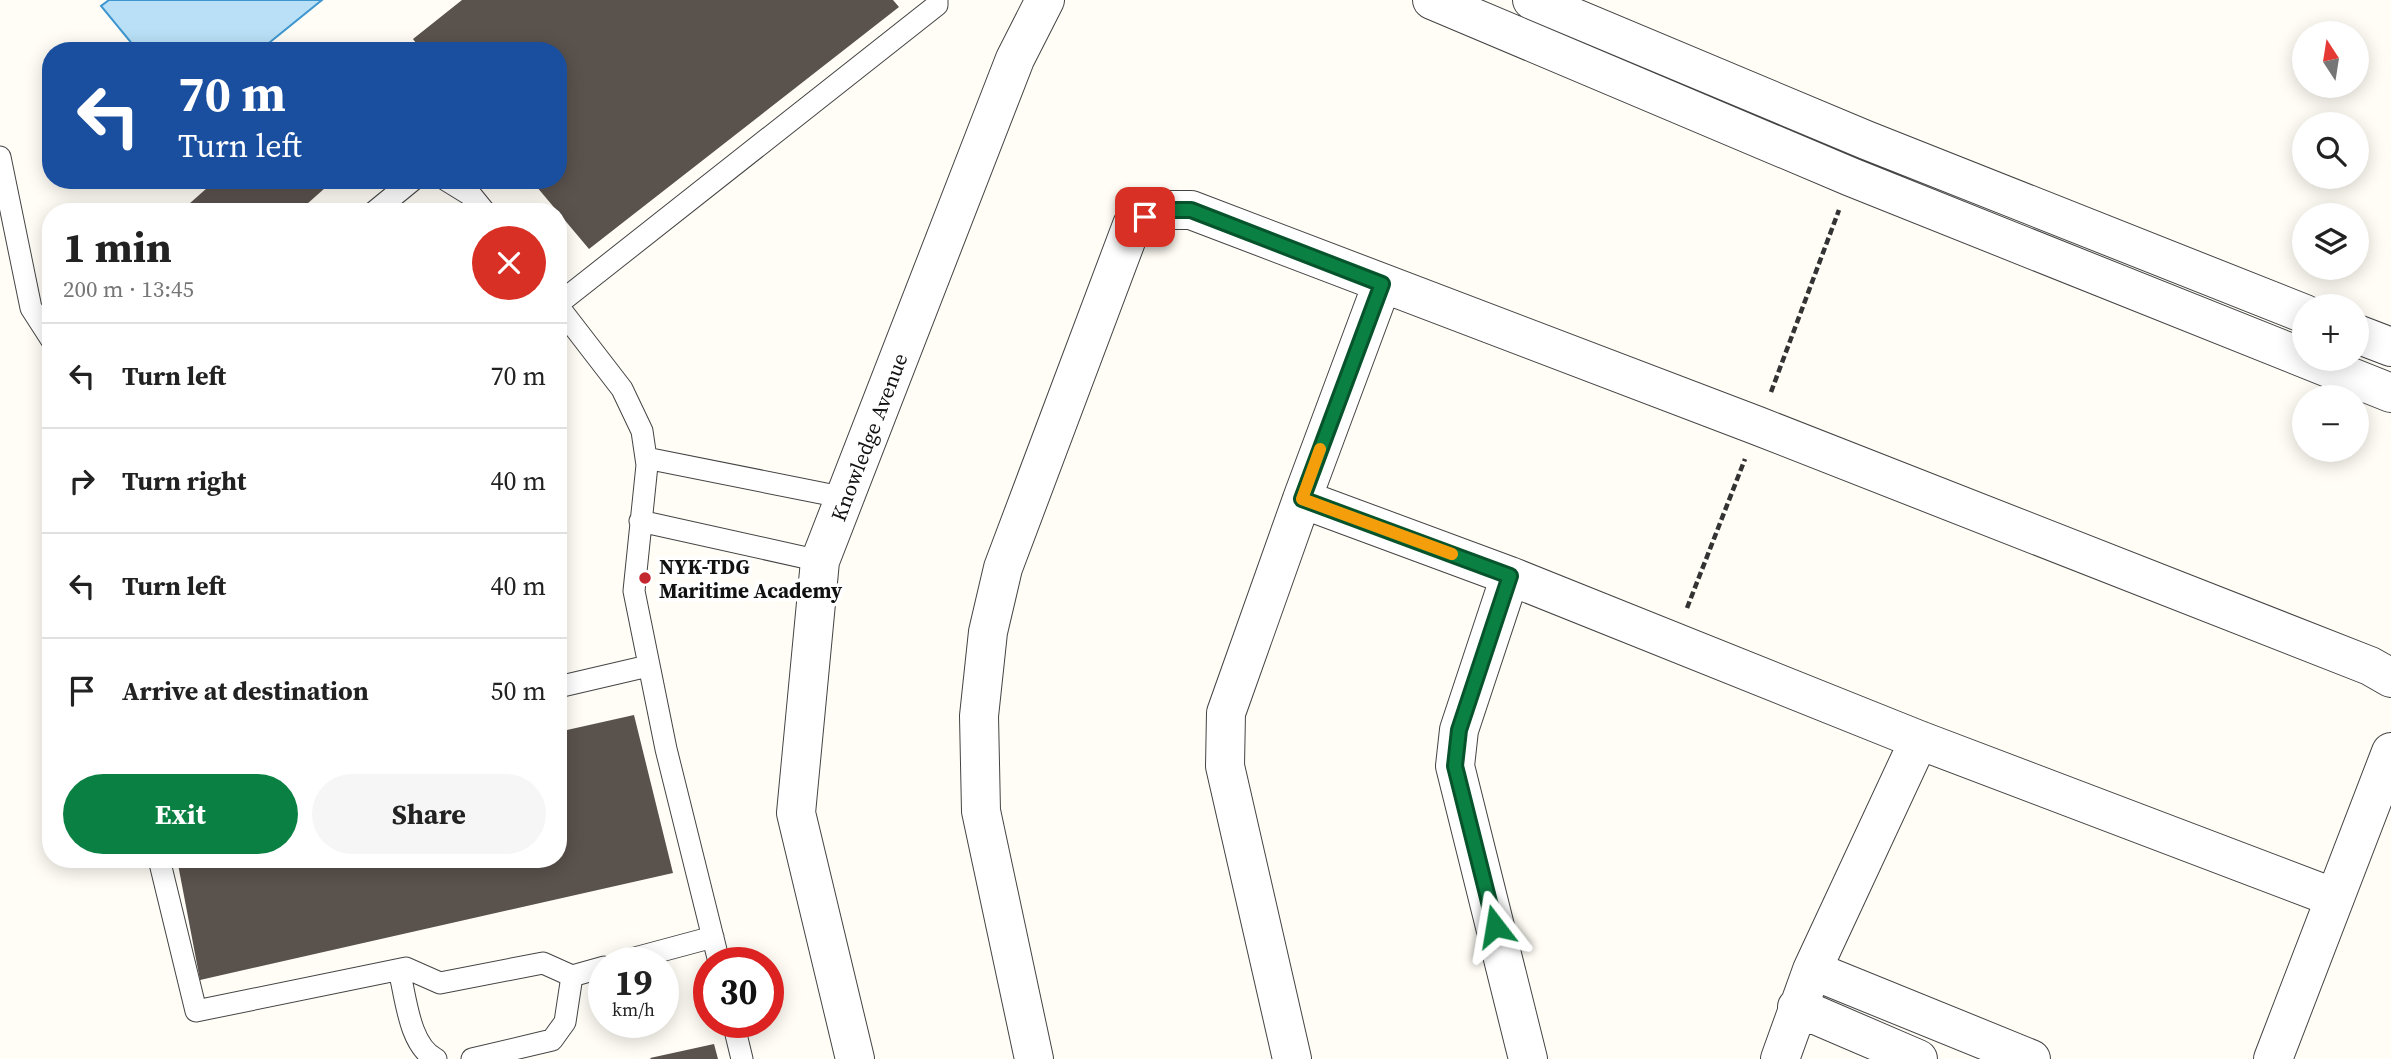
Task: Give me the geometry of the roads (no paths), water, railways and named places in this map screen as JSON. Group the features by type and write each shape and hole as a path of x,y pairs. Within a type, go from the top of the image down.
{"street":[{"name":"Knowledge Avenue","path":"855,1059 796,813 820,561 1015,59 1045,0"},
{"path":"1432,0 1851,177 2391,393"},
{"path":"1532,0 1866,140 2292,309"},
{"path":"1034,1059 981,811 979,716 988,632 1003,568 1132,225 1158,210 1191,210 1797,441 2370,666 2391,678"},
{"path":"1292,1059 1225,766 1226,713 1382,284"},
{"path":"2369,339 2391,347"},
{"path":"1302,499 1510,576 1919,740 2335,898"},
{"path":"1510,576 1459,730 1455,766 1528,1059"},
{"path":"1780,1059 1812,970 1919,740"},
{"path":"2273,1059 2391,752"},
{"path":"1812,970 2031,1059"},
{"path":"1797,1007 1918,1059"}],"lane":[{"path":"567,298 937,5 937,0"},
{"path":"0,157 31,308 42,324"},
{"path":"385,203 402,189"},
{"path":"461,189 478,203"},
{"path":"567,317 622,388 642,431 646,458 634,591 648,666 715,947"},
{"path":"646,458 846,498"},
{"path":"640,522 820,561"},
{"path":"567,685 648,666"},
{"path":"161,868 196,1011 406,968 440,983 543,963 572,976 588,972"},
{"path":"676,947 713,937"},
{"path":"399,970 418,1040 426,1054 436,1059"},
{"path":"472,1059 552,1040 565,1022 572,976"},
{"path":"737,1038 742,1059"}],"water":[{"path":"109,0 322,0 270,42 131,42 101,6"}],"place":[{"name":"NYK-TDG Maritime Academy","path":"645,578"}]}
